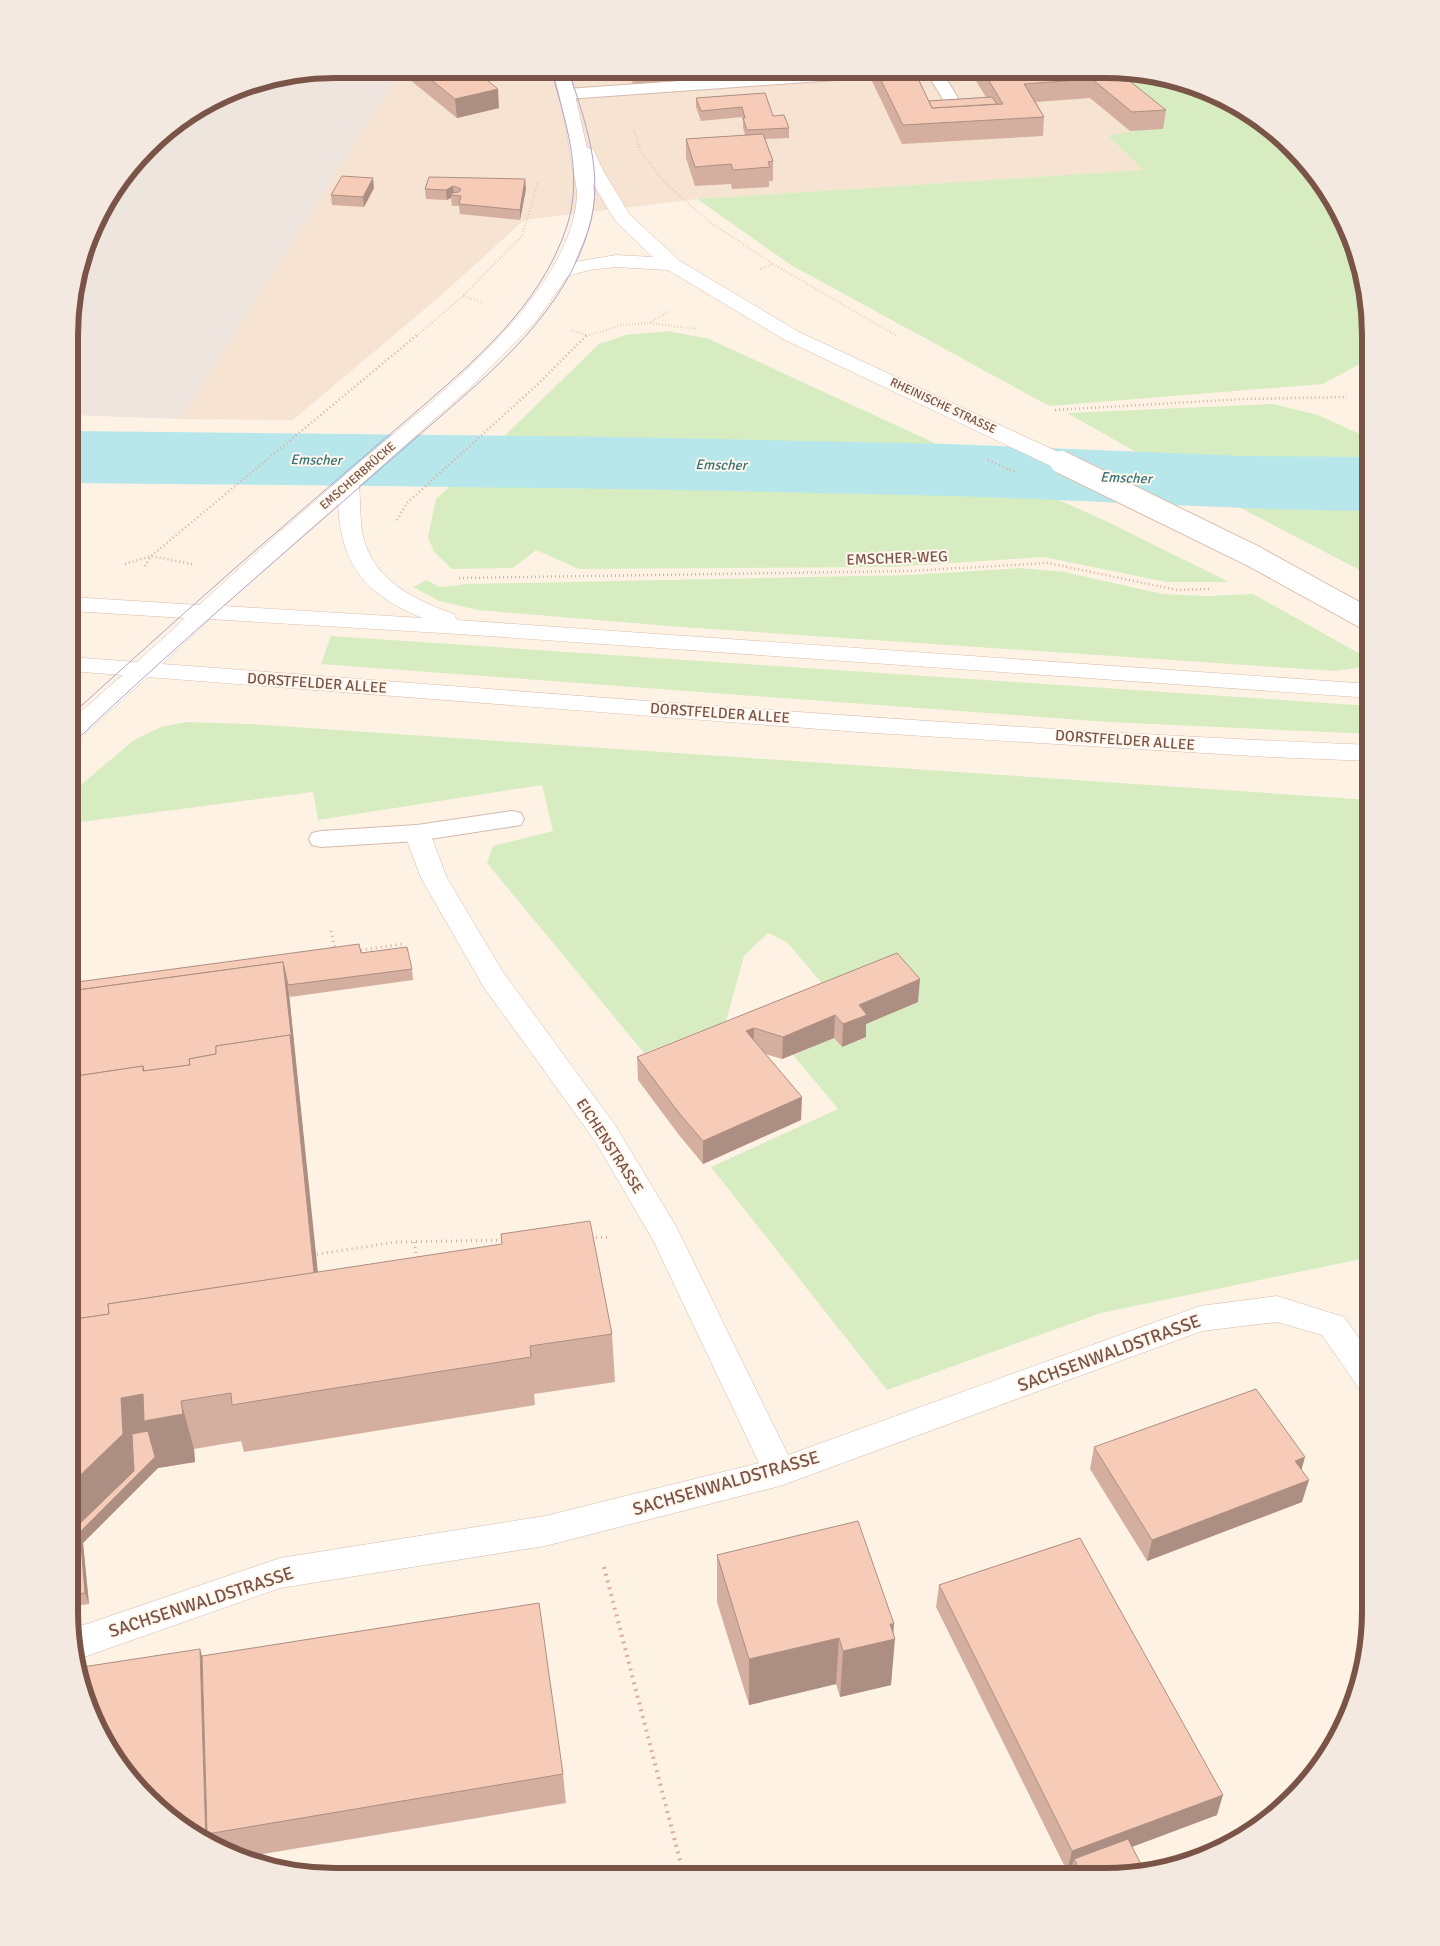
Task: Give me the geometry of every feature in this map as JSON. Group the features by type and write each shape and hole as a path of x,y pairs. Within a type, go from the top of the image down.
{"main road":[{"name":"RHEINISCHE STRASSE","path":"561,272 579,231 586,195 575,125 563,78"},
{"name":"RHEINISCHE STRASSE","path":"575,125 595,172 623,218 673,265 792,336 1061,462 1253,556 1362,616"},
{"path":"561,272 584,264 616,260 643,260 673,265"},
{"name":"EMSCHERBRÜCKE","path":"78,727 207,612 263,558 464,384 529,317 561,272"},
{"path":"348,485 355,545 372,578 395,596 423,611 474,628"},
{"path":"78,604 474,628 1362,689"},
{"name":"DORSTFELDER ALLEE","path":"78,665 848,723 1270,750 1362,753"},
{"name":"EICHENSTRASSE","path":"417,833 434,878 492,979 605,1133 666,1236 780,1472"},
{"name":"SACHSENWALDSTRASSE","path":"80,1641 280,1572 545,1531 780,1472 1200,1319 1276,1309 1333,1326 1362,1368"}],"lane":[{"path":"567,94 792,78"},
{"path":"939,78 950,98"},
{"path":"320,839 417,833 512,819"}],"path":[{"path":"622,90 640,150 663,181 707,220 773,264"},
{"path":"168,559 151,556 463,296 522,236 540,175"},
{"path":"463,296 480,302"},
{"path":"569,330 587,335 622,326 650,323"},
{"path":"396,527 397,520 407,504 538,384 587,335"},
{"path":"1053,411 1244,400 1346,397"},
{"name":"EMSCHER-WEG","path":"457,578 909,571 1048,563 1177,590 1216,589"},
{"path":"331,932 334,948 340,950"},
{"path":"354,951 402,944 403,956"},
{"path":"588,1238 666,1236"},
{"path":"306,1256 396,1242 511,1240"},
{"path":"414,1242 418,1269"},
{"path":"593,1520 682,1868"}],"shaded area":[{"path":"318,78 396,78 180,419 78,415 78,318 82,284 97,236 112,206 141,165 165,141 206,112 236,97 284,82"},
{"path":"396,78 1101,78 1163,129 1130,131 1108,136 1143,170 697,199 524,220 445,292 293,420 180,419"}],"green space":[{"path":"1100,78 1122,78 1156,82 1204,97 1234,112 1262,131 1299,165 1328,206 1349,252 1358,284 1362,318 1362,363 1323,384 1049,406 791,265 697,199 1143,170 1108,136 1130,131 1162,129"},
{"path":"668,331 709,339 989,468 754,462 729,457 486,454 599,344 626,335"},
{"path":"1273,404 1318,415 1362,435 1362,474 1175,474 1067,413"},
{"path":"619,470 846,481 1028,486 1108,522 1229,582 1166,582 1044,557 890,567 579,569 536,550 513,568 452,569 434,552 428,537 436,499 466,472"},
{"path":"1362,490 1362,571 1210,492"},
{"path":"1020,568 1064,572 1163,594 1206,596 1253,594 1362,655 1362,667 1335,671 681,627 478,610 439,601 413,587 427,580 439,587 466,584 909,575"},
{"path":"331,636 1362,705 1362,734 1108,722 321,664"},
{"path":"186,722 249,724 1362,799 1362,1259 1101,1313 887,1390 711,1167 838,1109 793,1055 834,1038 842,1047 865,1038 857,1028 918,1002 836,1000 787,942 768,933 744,956 726,1021 644,1053 487,863 493,846 553,831 542,785 318,820 313,792 78,822 78,787 134,740 161,727"}],"building":[{"path":"429,78 484,78 498,89 455,99"},
{"path":"880,78 918,78 932,108 1003,104 987,78 1122,78 1126,79 1166,110 1132,112 1092,79 1024,84 1044,117 903,125"},
{"path":"765,93 773,116 784,115 789,128 747,130 742,107 701,111 696,98"},
{"path":"992,97 997,104 932,108 929,101"},
{"path":"763,134 773,161 768,162 770,167 733,170 731,164 695,167 686,139"},
{"path":"342,176 373,178 363,197 331,195"},
{"path":"429,177 525,179 520,210 459,204 461,196 451,195 452,193 459,192 461,189 453,186 446,190 425,189"},
{"path":"359,944 361,953 407,947 412,969 288,985 283,962 78,990 78,982"},
{"path":"897,953 920,979 859,1005 867,1015 843,1024 835,1015 783,1037 754,1028 746,1031 802,1097 703,1141 679,1113 637,1057"},
{"path":"283,962 292,1043 290,1035 216,1046 216,1054 189,1059 190,1065 144,1071 143,1066 78,1076 78,990"},
{"path":"290,1035 314,1273 108,1304 109,1314 78,1319 78,1076 143,1066 143,1071 190,1065 189,1059 216,1054 216,1046"},
{"path":"590,1221 612,1334 530,1346 531,1357 232,1405 231,1393 181,1401 183,1414 144,1421 143,1394 121,1398 123,1434 78,1477 78,1319 109,1314 108,1304 502,1244 501,1234"},
{"path":"1256,1389 1305,1457 1295,1461 1309,1480 1152,1540 1094,1447"},
{"path":"148,1431 155,1457 80,1532 85,1593 78,1594 78,1525 134,1471 132,1434"},
{"path":"858,1521 894,1624 890,1624 895,1639 843,1651 839,1638 749,1659 717,1555"},
{"path":"1080,1538 1223,1795 1072,1851 939,1585"},
{"path":"539,1603 563,1774 207,1834 202,1656"},
{"path":"200,1649 206,1834 165,1805 131,1768 104,1725 91,1694 83,1667"},
{"path":"1128,1839 1142,1866 1122,1868 1078,1868 1074,1859"}],"waterway":[{"name":"Emscher","path":"78,457 620,463 949,470 1245,483 1362,484"}],"tram line":[{"path":"78,709 237,566 480,355 522,308 540,283 555,256 567,226 572,206 574,186 571,147 554,78"},
{"path":"78,739 195,631 480,381 525,336 545,312 563,286 578,258 589,228 593,208 595,187 591,147 571,78"}]}
